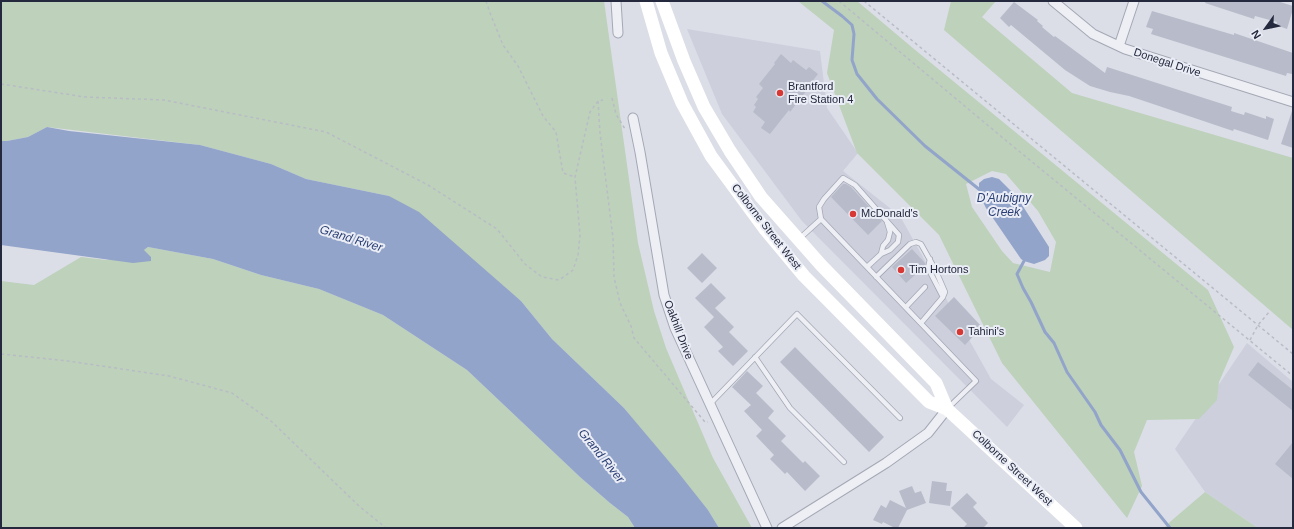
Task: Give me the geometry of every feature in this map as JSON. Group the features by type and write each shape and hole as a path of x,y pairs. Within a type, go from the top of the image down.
{"main road":[{"name":"Colborne Street West","path":"646,1 661,53 682,103 711,156 764,228 804,276 929,402 947,409 1076,528"},
{"name":"Colborne Street West","path":"662,1 684,61 704,108 730,151 761,197 798,240 936,383 947,409"}],"street":[{"path":"616,1 618,33"},
{"name":"Donegal Drive","path":"1054,1 1093,34 1119,46 1234,85 1293,102"},
{"path":"1119,46 1134,1"},
{"name":"Oakhill Drive","path":"633,118 664,294 675,328 767,528"},
{"path":"782,528 886,463 910,446 928,433 947,409"}],"lane":[{"path":"867,267 880,254 890,250 898,242 899,235 855,185 843,178 824,199 819,207 821,219 867,267 906,307 976,380 947,409"},
{"path":"798,240 821,219"},
{"path":"880,254 883,246 888,240 890,232 887,220"},
{"path":"876,276 912,243 916,242 921,244 944,289 943,297 921,323"},
{"path":"906,307 925,287"},
{"path":"710,404 798,314 900,418"},
{"path":"755,357 790,408 844,462"}],"path":[{"path":"486,1 503,44 518,66 543,116 556,132 563,173 575,177"},
{"path":"839,1 1293,376"},
{"path":"864,1 1293,354"},
{"path":"1,84 85,98 164,100 326,132 428,185 497,229 525,264 542,277 559,280 572,270 578,255 580,235 575,177 590,112 598,101 604,100"},
{"path":"598,101 600,133 613,238 614,277 620,303 631,326 634,338 705,422 718,422"},
{"path":"1250,340 1258,325 1270,311"},
{"path":"1,354 68,361 170,376 232,393 271,421 359,506 386,528"}],"shaded area":[{"path":"687,29 820,51 827,108 858,153 843,171 900,216 991,379 1024,405 1007,427 802,221 722,114"},
{"path":"1247,343 1293,382 1293,528 1258,528 1205,492 1175,449"}],"green space":[{"path":"1,1 604,1 638,243 654,311 666,348 713,458 752,528 719,528 708,510 624,408 552,339 521,301 389,196 306,179 271,164 200,145 47,127 28,137 1,141"},
{"path":"798,1 857,1 1208,290 1234,347 1219,382 1217,400 1199,419 1147,420 1134,452 1142,486 1127,518 1002,363 939,235 857,153 827,73 834,30","holes":["992,171 1006,174 1038,211 1056,242 1050,272 1013,263 1002,251 972,207 966,184"]},
{"path":"951,1 996,1 982,17 1072,93 1293,158 1293,330 944,30"},
{"path":"148,247 213,259 261,275 319,289 383,315 467,370 580,477 628,517 635,528 1,528 1,281 34,285 81,257 106,260 144,250"},
{"path":"1205,492 1258,528 1164,528"}],"water":[{"name":"Grand River","path":"47,127 69,131 200,145 271,164 306,179 389,196 419,212 521,301 552,339 624,408 708,510 719,528 635,528 628,517 580,477 467,370 383,315 319,289 261,275 213,259 148,247 144,250 151,257 151,261 133,263 1,245 1,141 28,137"},
{"name":"D'Aubigny Creek","path":"992,177 999,179 1017,197 1049,247 1049,256 1045,260 1034,264 1021,259 986,208 979,194 979,183 984,179"}],"building":[{"path":"1206,1 1277,1 1293,6 1293,9 1287,29 1276,25 1277,22 1255,16 1254,19 1205,3"},
{"path":"1014,2 1038,20 1037,21 1043,26 1042,27 1054,37 1055,36 1105,73 1107,67 1232,107 1231,111 1244,115 1245,112 1266,119 1266,116 1274,119 1268,140 1234,129 1233,131 1129,96 1090,86 1065,70 1011,25 1009,27 1000,18"},
{"path":"1152,11 1234,35 1234,33 1293,53 1292,74 1287,73 1286,76 1151,34 1153,29 1146,27"},
{"name":"Brantford Fire Station 4","path":"781,54 791,63 793,60 806,70 809,67 818,74 811,83 814,85 809,91 807,90 790,112 789,110 770,134 761,128 765,122 753,112 756,107 754,105 758,99 756,97 763,88 759,84"},
{"path":"1292,111 1293,112 1293,148 1281,144"},
{"path":"843,184 851,187 882,221 868,235 831,197"},
{"path":"912,249 925,263 925,266 906,283 892,267"},
{"path":"702,253 717,268 702,283 687,268"},
{"path":"711,283 726,298 715,308 734,327 729,332 748,351 733,366 718,351 723,347 704,327 714,317 695,298"},
{"path":"954,297 982,327 965,345 935,316"},
{"path":"795,347 884,437 869,452 780,362"},
{"path":"1258,362 1293,390 1293,411 1248,375"},
{"path":"747,371 763,386 756,393 774,411 768,418 786,436 781,441 803,463 805,461 820,476 805,491 787,472 785,474 770,459 774,455 756,436 762,430 744,411 751,405 732,387"},
{"path":"1293,442 1293,479 1275,464"},
{"path":"932,481 947,483 946,491 952,491 950,506 929,503"},
{"path":"912,486 915,493 921,491 926,503 907,510 898,528 873,520 881,505 886,508 890,500 906,508 899,491"},
{"path":"967,493 977,503 973,507 988,523 983,528 963,528 967,524 951,508"}],"waterway":[{"name":"D'Aubigny Creek","path":"822,1 852,25 854,34 852,60 857,74 877,99 925,146 980,190"},
{"name":"D'Aubigny Creek","path":"1024,261 1017,274 1045,332 1054,343 1067,372 1095,412 1101,425 1120,450 1141,492 1170,528"}],"place":[{"name":"Brantford Fire Station 4","path":"780,93"},
{"name":"McDonald's","path":"853,214"},
{"name":"Tim Hortons","path":"901,270"},
{"name":"Tahini's","path":"960,332"}]}
